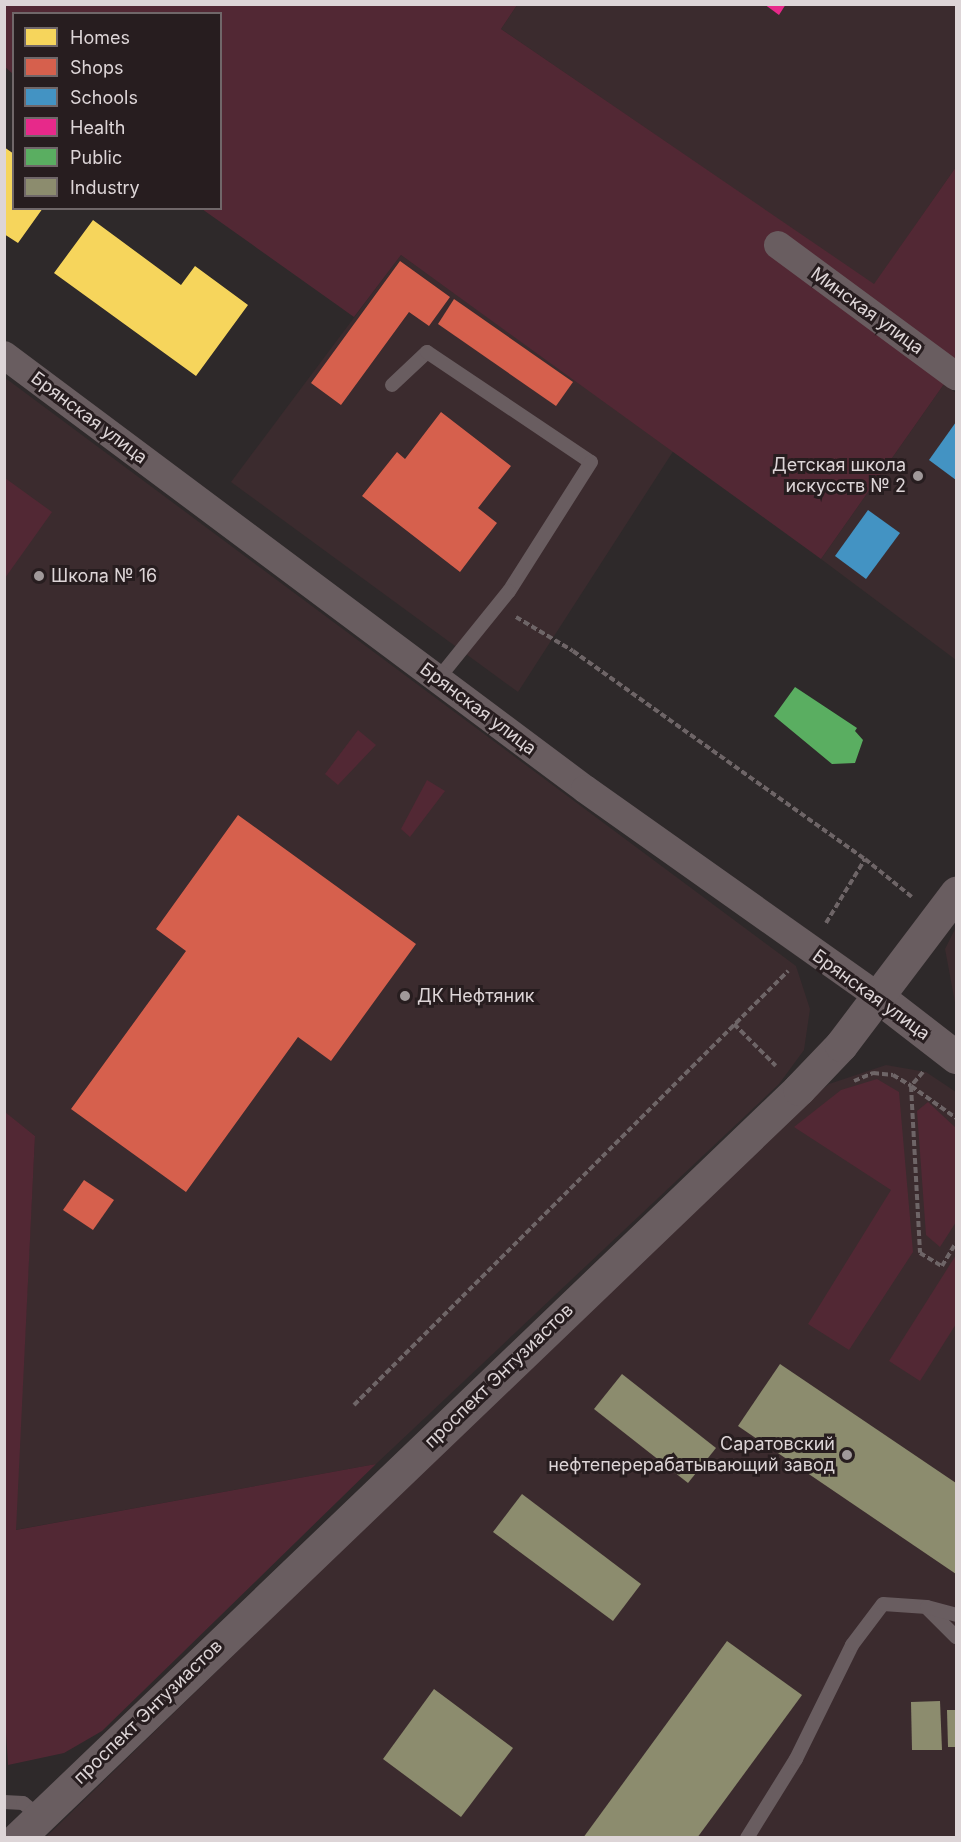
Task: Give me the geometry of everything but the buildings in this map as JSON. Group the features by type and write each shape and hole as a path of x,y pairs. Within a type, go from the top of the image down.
{"street":[{"name":"Минская улица","path":"778,245 957,376"},
{"name":"Брянская улица","path":"4,355 438,679 809,950 877,996 957,1057"},
{"name":"проспект Энтузиастов","path":"29,1827 799,1089 841,1045 947,905"}],"lane":[{"path":"392,385 427,352 591,462 498,606 438,679"},
{"path":"747,1838 796,1759 852,1645 884,1604 927,1607 957,1616"},
{"path":"927,1607 957,1637"},
{"path":"4,1802 23,1803 29,1827"}],"path":[{"path":"498,606 573,651 865,859 947,905"},
{"path":"354,1405 809,950 865,859"},
{"path":"734,1024 799,1089"},
{"path":"842,1086 873,1073 893,1075 911,1086 920,1252 942,1266 957,1243"}],"shaded area":[{"path":"5,5 517,5 501,29 874,284 956,167 956,367 821,559 401,255 354,317 203,210 222,210 222,12 12,12 12,73 5,67"},
{"path":"517,5 956,5 956,167 874,285 501,29"},
{"path":"401,255 674,450 518,692 231,482"},
{"name":"ДК Нефтяник","path":"4,377 796,966 810,1009 804,1050 779,1084 376,1464 15,1530 35,1136 4,1112"},
{"name":"Детская школа искусств № 2","path":"944,384 956,393 956,660 821,559"},
{"path":"5,478 52,512 5,578"},
{"path":"358,730 376,745 338,785 325,774"},
{"path":"427,780 445,791 410,837 401,829"},
{"path":"956,927 956,1008 945,949"},
{"name":"Саратовский нефтеперерабатывающий завод","path":"886,1065 926,1072 956,1092 956,1837 45,1838 788,1117 829,1084"},
{"path":"877,1079 899,1092 913,1252 849,1350 808,1324 891,1190 794,1127 841,1090"},
{"path":"928,1102 956,1128 956,1222 940,1247 926,1235 917,1111"},
{"path":"5,1112 35,1136 16,1530 376,1464 102,1731 64,1753 8,1765 4,1701"},
{"path":"956,1255 956,1324 920,1381 889,1361"}],"place":[{"name":"Детская школа искусств № 2","path":"918,476"},
{"name":"Школа № 16","path":"39,576"},
{"name":"ДК Нефтяник","path":"405,996"},
{"name":"Саратовский нефтеперерабатывающий завод","path":"847,1455"}]}
